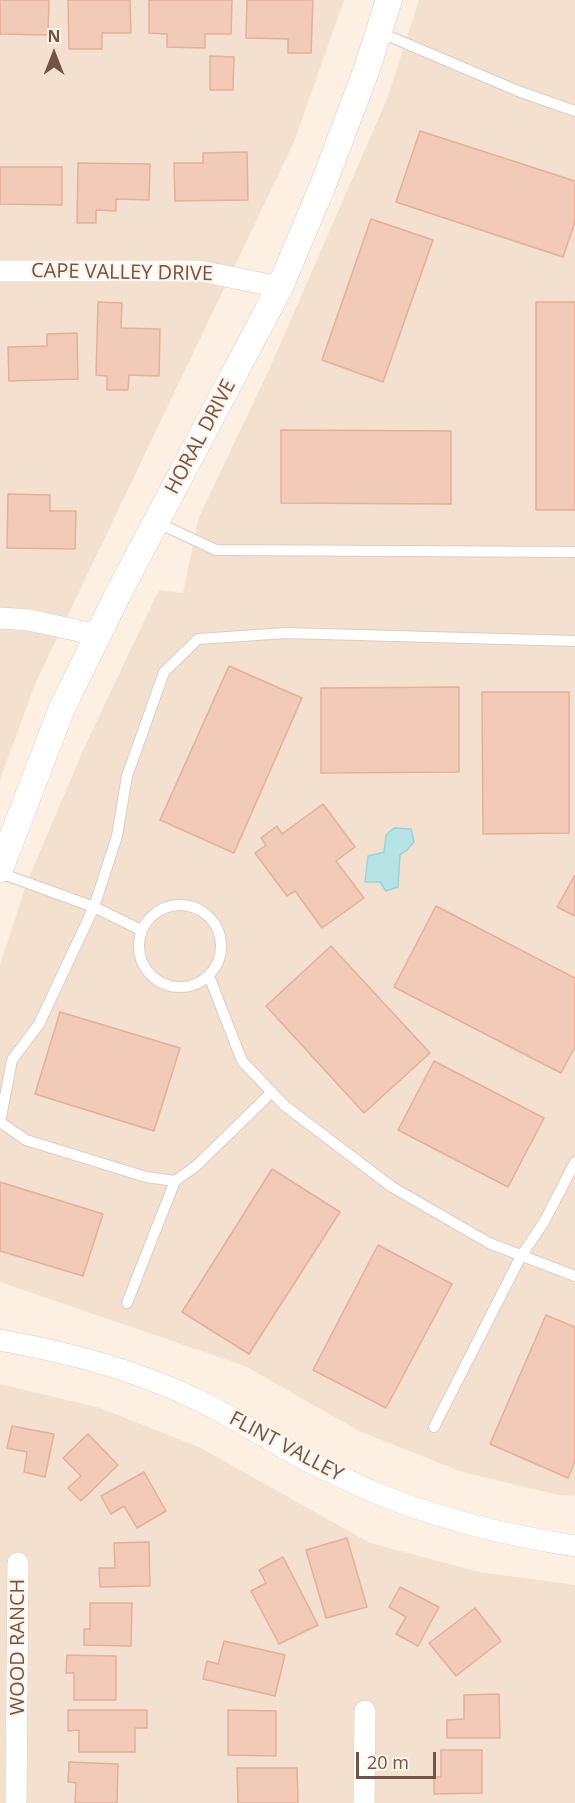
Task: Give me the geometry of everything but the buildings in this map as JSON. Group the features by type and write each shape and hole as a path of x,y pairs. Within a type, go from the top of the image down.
{"street":[{"name":"HORAL DRIVE","path":"0,871 62,708 156,522 280,287 323,184 389,0"},
{"name":"CAPE VALLEY DRIVE","path":"0,271 200,271 280,287"},
{"path":"0,618 29,620 98,635"},
{"name":"FLINT VALLEY","path":"0,1340 66,1353 134,1374 200,1401 295,1454 370,1490 449,1519 531,1539 575,1546"},
{"name":"WOOD RANCH","path":"16,1803 18,1563"},
{"path":"364,1803 365,1711"}],"lane":[{"path":"379,32 518,91 575,111"},
{"path":"156,522 216,550 575,552"},
{"path":"175,1181 146,1177 26,1140 0,1122 12,1060 39,1024 94,907 117,836 127,776 164,672 198,639 286,633 575,641"},
{"path":"0,871 94,907 141,930"},
{"path":"180,904 196,908 210,917 218,931 222,946 218,963 209,976 195,985 179,988 163,984 150,975 141,962 138,945 141,930 150,916 164,907 180,904"},
{"path":"209,976 242,1061 285,1106 392,1187 489,1243 575,1275"},
{"path":"127,1303 175,1181 196,1166 272,1092"},
{"path":"434,1427 521,1256 544,1222 575,1162"}],"shaded area":[{"path":"0,0 344,0 294,142 36,682 0,779"},
{"path":"419,0 575,0 575,1496 559,1495 462,1472 359,1431 245,1366 0,1282 0,965 27,882 85,746 159,590 183,593 199,517 268,372 387,99"},
{"path":"0,1384 100,1408 199,1447 370,1543 480,1572 575,1585 575,1803 0,1803"}],"water":[{"path":"394,828 411,829 414,842 400,855 398,887 386,891 380,882 365,882 368,856 384,852 386,835"}]}
